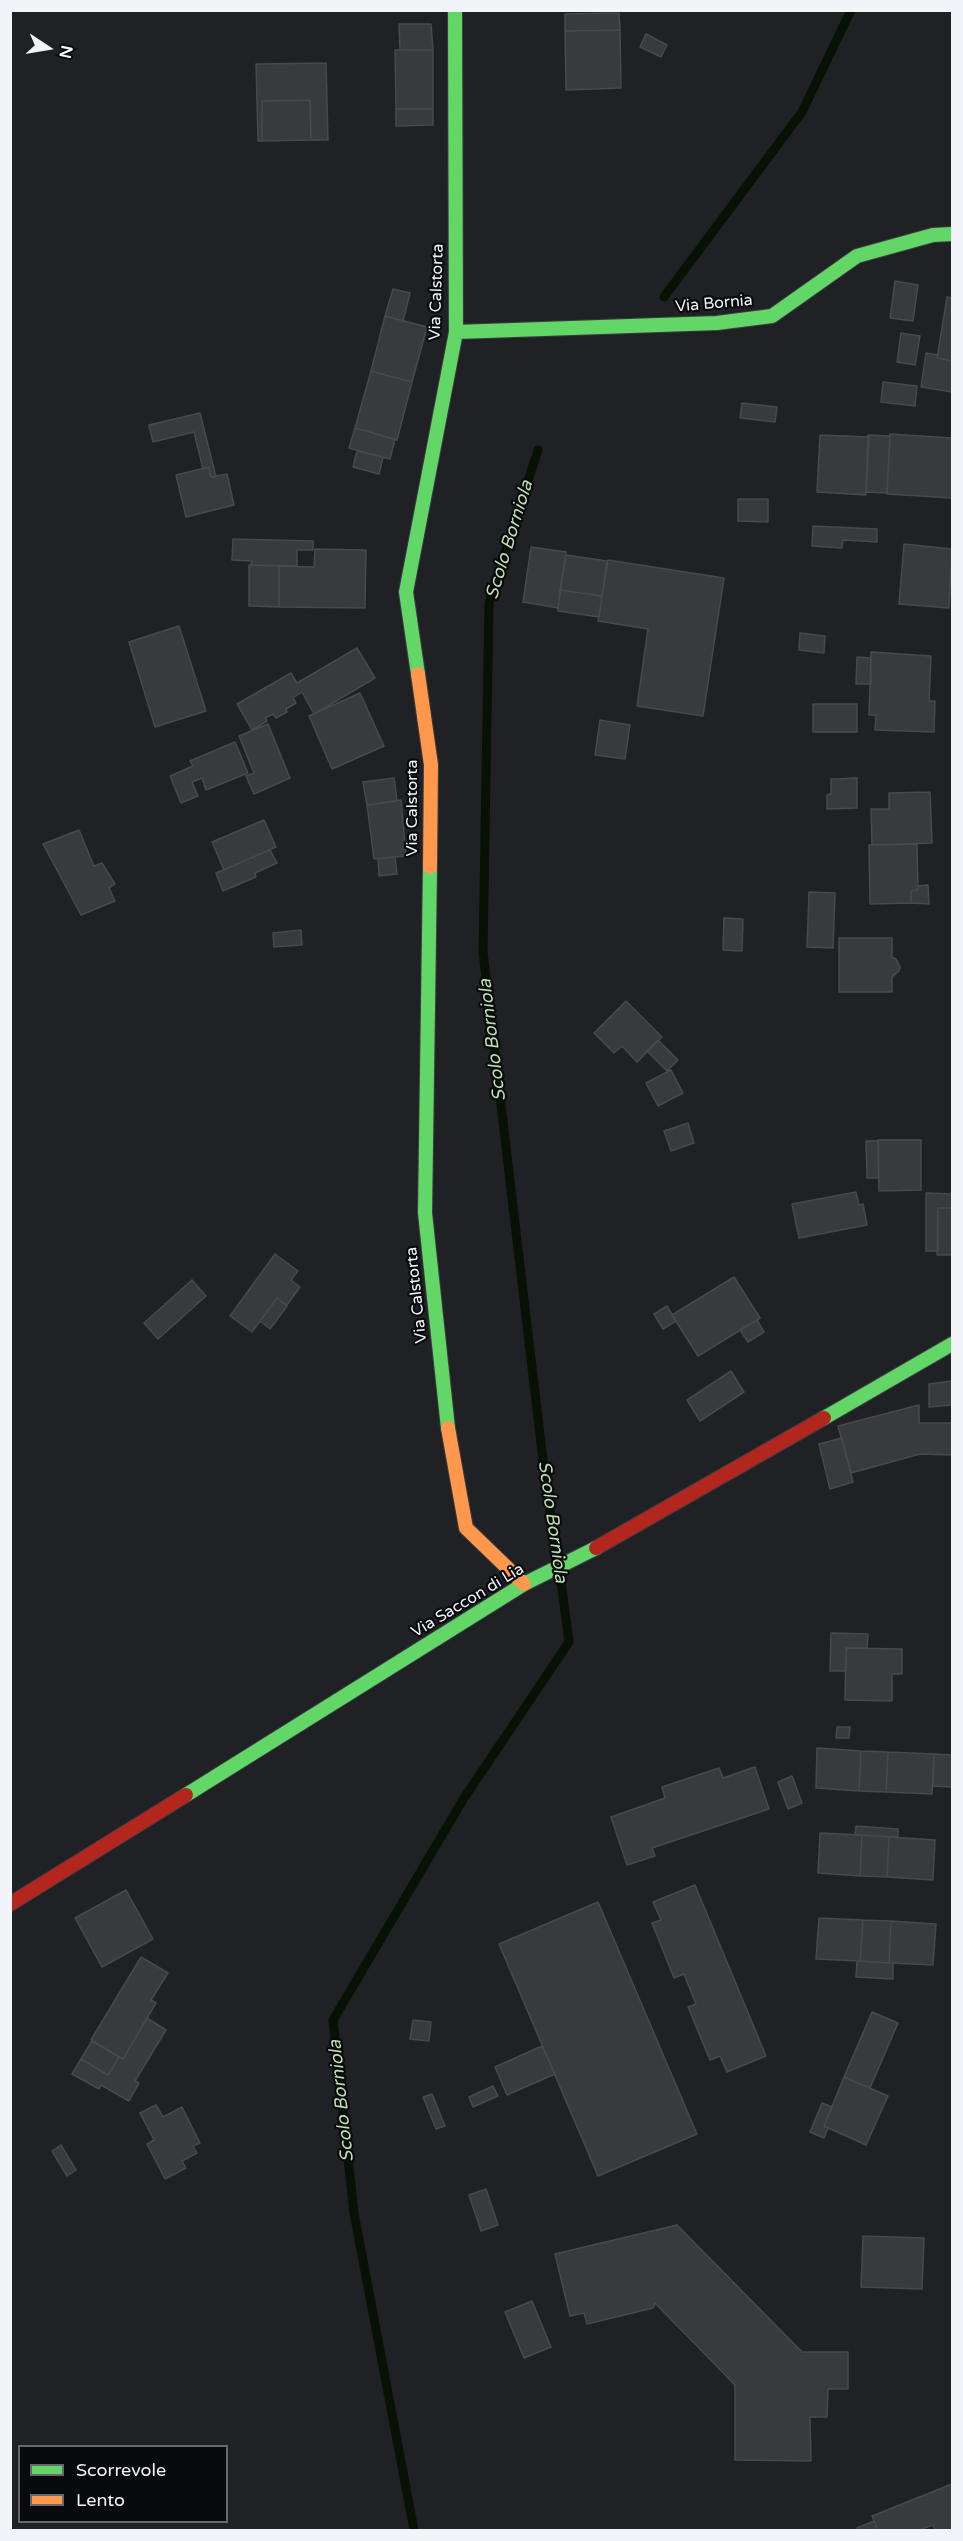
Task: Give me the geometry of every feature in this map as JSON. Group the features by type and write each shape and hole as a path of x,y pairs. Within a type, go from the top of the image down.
{"street":[{"name":"Via Calstorta","path":"455,10 456,332 406,592 431,765 425,1213 450,1440 466,1528 524,1584"},
{"name":"Via Bornia","path":"456,332 717,323 771,316 857,256 933,235 952,234"},
{"name":"Via Saccon di Lia","path":"10,1904 524,1584 572,1561 952,1344"}],"building":[{"path":"619,13 620,30 565,31 565,14"},
{"path":"399,24 431,24 433,50 400,50"},
{"path":"620,30 621,88 566,90 565,31"},
{"path":"646,34 667,45 661,57 640,47"},
{"path":"395,50 433,50 433,109 396,109"},
{"path":"326,63 328,140 311,140 310,100 262,101 262,141 258,141 256,64"},
{"path":"310,100 311,140 262,141 262,101"},
{"path":"396,109 433,109 433,125 396,126"},
{"path":"895,281 918,285 913,321 890,318"},
{"path":"393,289 410,293 403,321 385,316"},
{"path":"947,297 952,298 952,361 937,358"},
{"path":"385,316 427,327 412,382 371,371"},
{"path":"901,333 920,336 915,365 897,362"},
{"path":"926,353 952,361 952,392 921,387"},
{"path":"371,371 412,382 397,440 355,428"},
{"path":"883,382 917,386 915,406 881,402"},
{"path":"742,403 777,407 775,422 740,418"},
{"path":"200,413 216,477 211,477 209,467 203,469 194,432 153,442 149,425"},
{"path":"355,428 395,439 390,459 349,448"},
{"path":"890,434 952,438 952,498 887,494"},
{"path":"820,435 869,437 866,495 817,492"},
{"path":"868,435 890,436 887,493 866,492"},
{"path":"357,451 383,457 379,474 353,467"},
{"path":"209,467 211,477 227,474 234,505 186,517 176,475"},
{"path":"738,499 768,499 768,522 738,521"},
{"path":"813,526 877,529 877,542 843,540 842,548 812,546"},
{"path":"233,539 313,541 313,550 297,550 297,566 251,565 252,561 232,560"},
{"path":"904,544 952,549 949,608 899,604"},
{"path":"531,547 566,552 558,608 523,602"},
{"path":"315,549 366,550 365,608 279,607 279,566 314,567"},
{"path":"566,555 607,561 602,596 560,590"},
{"path":"608,560 724,578 703,716 637,706 648,629 598,621"},
{"path":"249,565 279,566 279,607 249,606"},
{"path":"560,590 602,596 599,617 558,611"},
{"path":"179,626 206,711 155,727 129,642"},
{"path":"800,633 825,636 824,653 799,650"},
{"path":"357,648 375,678 314,714 302,692 293,698 296,703 286,709 287,712 276,718 273,714 265,718 267,721 252,730 237,704 291,673 297,683"},
{"path":"871,652 931,656 929,701 935,701 934,732 875,730 876,715 869,715"},
{"path":"857,657 871,658 871,684 856,684"},
{"path":"360,693 384,746 332,769 309,716"},
{"path":"813,704 857,704 857,732 813,732"},
{"path":"600,720 630,725 625,759 595,755"},
{"path":"268,724 290,778 254,794 246,776 254,773 239,736"},
{"path":"235,742 248,773 206,790 202,778 192,782 198,796 181,803 170,776 193,766 190,761"},
{"path":"394,778 397,801 367,805 363,782"},
{"path":"857,778 857,808 827,809 827,795 831,794 831,779"},
{"path":"930,792 932,843 872,845 871,809 889,809 889,793"},
{"path":"401,800 406,856 374,859 367,805"},
{"path":"264,820 276,847 224,870 212,842"},
{"path":"79,830 94,866 102,863 115,884 109,888 115,901 81,915 43,844"},
{"path":"917,844 918,890 911,891 911,903 870,904 869,845"},
{"path":"270,850 277,863 255,873 256,877 223,891 216,873"},
{"path":"395,857 397,874 379,876 378,859"},
{"path":"928,885 929,904 911,903 911,891 918,890 918,886"},
{"path":"809,892 835,893 833,948 807,947"},
{"path":"724,918 743,919 742,951 723,950"},
{"path":"301,930 302,945 274,947 273,933"},
{"path":"839,938 892,938 892,957 896,959 900,967 892,977 892,992 839,992"},
{"path":"626,1001 662,1037 637,1062 622,1046 614,1053 594,1033"},
{"path":"658,1040 678,1060 667,1071 647,1051"},
{"path":"671,1070 683,1093 658,1106 646,1083"},
{"path":"688,1123 694,1143 671,1151 664,1131"},
{"path":"878,1140 921,1140 921,1190 879,1191"},
{"path":"866,1141 878,1141 879,1178 867,1178"},
{"path":"856,1192 859,1205 863,1204 867,1225 799,1238 792,1204"},
{"path":"926,1193 952,1194 952,1208 938,1208 938,1251 926,1251"},
{"path":"938,1208 952,1208 952,1255 937,1255"},
{"path":"275,1254 298,1271 291,1280 300,1287 287,1305 277,1298 252,1332 230,1316"},
{"path":"734,1277 760,1318 698,1356 672,1315"},
{"path":"192,1280 206,1296 158,1339 144,1323"},
{"path":"277,1298 287,1306 270,1329 260,1321"},
{"path":"667,1306 676,1321 663,1329 654,1314"},
{"path":"757,1320 764,1332 748,1342 740,1330"},
{"path":"731,1371 744,1392 700,1421 687,1400"},
{"path":"952,1381 952,1405 929,1407 929,1384"},
{"path":"919,1405 919,1423 952,1423 952,1455 920,1454 851,1473 838,1426"},
{"path":"842,1438 853,1482 830,1489 819,1444"},
{"path":"831,1633 868,1634 867,1648 846,1648 846,1671 830,1671"},
{"path":"846,1648 902,1649 902,1674 892,1674 892,1701 845,1700"},
{"path":"837,1727 850,1727 849,1738 836,1738"},
{"path":"817,1748 861,1751 859,1791 816,1788"},
{"path":"861,1751 888,1752 886,1792 859,1791"},
{"path":"888,1752 934,1754 932,1794 886,1792"},
{"path":"934,1754 952,1755 952,1787 933,1786"},
{"path":"755,1767 769,1809 652,1848 655,1856 627,1865 611,1817 665,1798 662,1787 719,1768 723,1778"},
{"path":"792,1776 802,1803 788,1809 778,1782"},
{"path":"856,1826 898,1829 898,1837 855,1835"},
{"path":"820,1833 862,1835 860,1876 818,1873"},
{"path":"862,1835 889,1837 887,1877 860,1876"},
{"path":"889,1837 935,1840 933,1880 887,1877"},
{"path":"695,1885 766,2056 727,2072 720,2056 710,2060 688,2007 696,2004 684,1974 674,1978 652,1923 661,1920 653,1902"},
{"path":"126,1890 153,1939 102,1967 75,1918"},
{"path":"598,1902 697,2134 598,2176 499,1944"},
{"path":"819,1918 863,1920 860,1961 816,1959"},
{"path":"863,1920 891,1921 889,1963 860,1961"},
{"path":"891,1921 936,1924 933,1965 889,1963"},
{"path":"141,1957 168,1973 151,2000 156,2003 123,2059 91,2040"},
{"path":"857,1961 893,1963 893,1979 856,1977"},
{"path":"872,2012 898,2023 870,2088 844,2077"},
{"path":"147,2018 166,2030 135,2081 139,2083 129,2101 101,2085 99,2089 72,2074 81,2059 108,2075 119,2057 123,2059"},
{"path":"413,2020 431,2022 429,2041 410,2039"},
{"path":"92,2041 119,2057 108,2075 81,2059"},
{"path":"542,2046 555,2074 507,2095 495,2067"},
{"path":"844,2077 888,2096 866,2145 824,2126"},
{"path":"493,2086 498,2096 473,2107 469,2097"},
{"path":"432,2094 445,2126 436,2129 423,2097"},
{"path":"822,2103 832,2107 824,2126 828,2128 824,2138 810,2132"},
{"path":"156,2105 163,2117 182,2107 200,2143 193,2146 197,2153 182,2161 186,2168 165,2179 147,2144 154,2140 140,2113"},
{"path":"61,2145 76,2170 67,2176 52,2151"},
{"path":"486,2189 498,2225 481,2231 469,2195"},
{"path":"677,2225 802,2352 848,2352 848,2389 828,2389 827,2417 810,2417 811,2461 735,2460 735,2385 655,2303 653,2308 587,2324 584,2313 570,2316 555,2254"},
{"path":"863,2236 924,2238 922,2289 861,2287"},
{"path":"532,2301 551,2347 524,2358 505,2312"},
{"path":"952,2484 952,2530 935,2530 933,2525 919,2530 878,2530 872,2516"},
{"path":"874,2521 878,2530 858,2530 857,2528"}],"waterway":[{"name":"Scolo Borniola","path":"664,297 802,112 851,10"},
{"name":"Scolo Borniola","path":"538,450 489,603 483,952 544,1469 558,1561"},
{"name":"Scolo Borniola","path":"414,2530 354,2213 333,2020 464,1798 569,1642 560,1574"}],"traffic: fast":[{"path":"418,674 406,592 456,332 455,10"},
{"path":"456,332 717,323 772,316 857,256 933,235 952,234"},
{"path":"430,867 425,1213 448,1428"},
{"path":"824,1418 952,1344"},
{"path":"186,1795 524,1584 596,1548"}],"traffic: slow":[{"path":"418,674 431,765 430,867"},
{"path":"448,1428 466,1528 524,1584"}],"traffic: jam":[{"path":"596,1548 824,1418"},
{"path":"10,1904 186,1795"}]}
